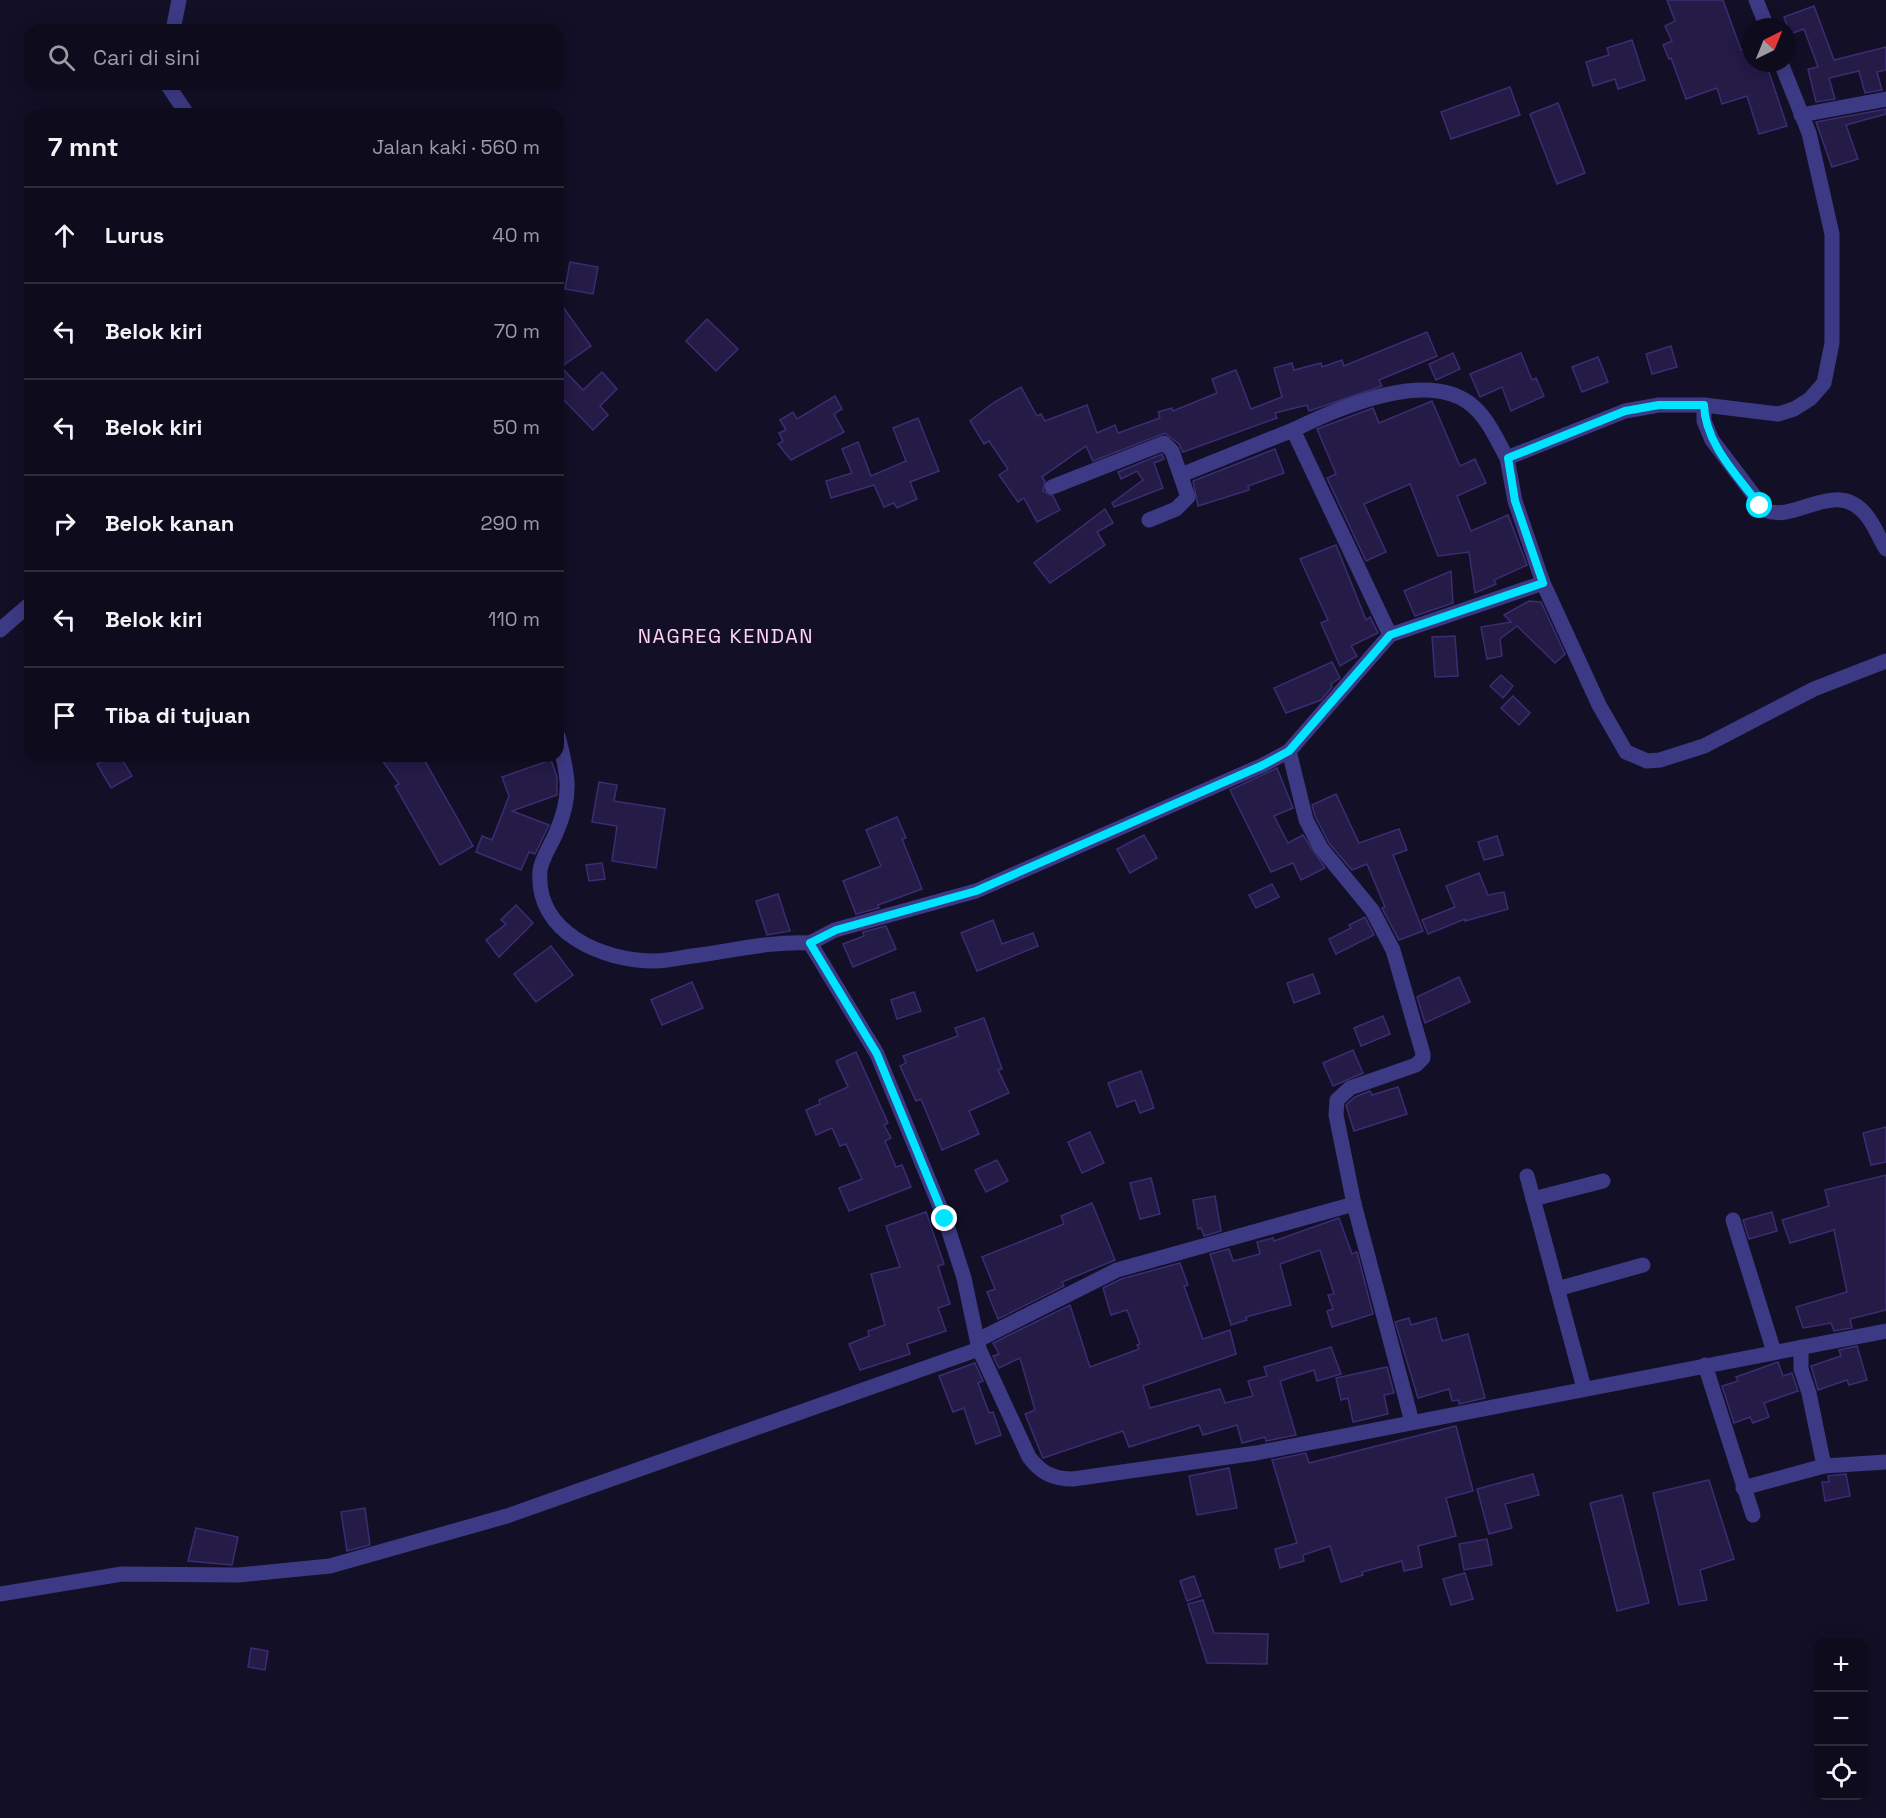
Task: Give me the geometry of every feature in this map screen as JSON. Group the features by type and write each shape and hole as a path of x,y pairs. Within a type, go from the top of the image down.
{"street":[{"path":"174,24 179,0"},
{"path":"1756,0 1763,18"},
{"path":"1508,458 1625,411 1659,405 1704,405 1778,414 1794,409 1810,399 1824,383 1832,343 1832,234 1809,133 1784,72"},
{"path":"169,90 182,108"},
{"path":"1801,115 1886,99"},
{"path":"1181,475 1334,411 1375,397 1415,390 1455,395 1475,408 1508,458 1515,501 1543,583 1599,705 1626,752 1647,761 1660,760 1704,746 1814,689 1886,661"},
{"path":"1704,405 1704,421 1712,440 1765,510 1777,513 1831,499 1849,502 1866,515 1886,549"},
{"path":"1293,430 1390,635"},
{"path":"1052,487 1158,443 1170,446 1188,495 1187,500 1176,509 1149,520"},
{"path":"564,759 569,778 566,805 540,867 540,882 553,922 564,932 616,957 656,961 786,942 810,943 836,930 976,891 1289,751 1390,635 1543,583"},
{"path":"0,630 24,609"},
{"path":"1289,751 1306,820 1321,848 1372,909 1393,950 1423,1054 1416,1065 1350,1088 1337,1100 1336,1115 1354,1204 1412,1422"},
{"path":"810,943 877,1054 945,1219 964,1278 979,1345 1029,1457 1035,1466 1053,1478 1073,1479 1256,1453 1886,1331"},
{"path":"1527,1176 1584,1388"},
{"path":"1533,1199 1603,1181"},
{"path":"0,1594 122,1574 238,1575 330,1566 507,1516 979,1345 1117,1269 1354,1204"},
{"path":"1733,1220 1774,1352"},
{"path":"1557,1289 1642,1265"},
{"path":"1801,1347 1801,1369 1809,1393 1824,1466"},
{"path":"1705,1365 1753,1515"},
{"path":"1743,1488 1824,1466 1886,1462"}],"building":[{"path":"1667,0 1723,0 1742,50 1742,72 1769,72 1787,126 1759,134 1747,96 1722,104 1717,88 1686,99 1671,58 1669,59 1663,45 1672,41 1665,26 1675,21"},
{"path":"1814,6 1834,60 1886,47 1886,70 1877,72 1882,90 1865,93 1859,71 1829,78 1835,99 1816,102 1808,69 1818,67 1804,29 1796,32 1796,18 1784,17"},
{"path":"1632,40 1645,80 1618,89 1615,79 1593,86 1586,62 1609,55 1607,48"},
{"path":"1510,87 1520,115 1451,139 1441,112"},
{"path":"1558,103 1585,173 1557,184 1530,114"},
{"path":"1886,109 1886,114 1846,125 1858,159 1832,167 1816,122"},
{"path":"570,262 598,267 593,294 565,289"},
{"path":"564,308 591,346 564,365"},
{"path":"707,319 738,349 716,371 686,341"},
{"path":"1427,332 1437,356 1379,380 1382,386 1309,411 1307,405 1275,413 1277,418 1183,452 1179,444 1165,433 1093,461 1086,446 1042,477 1045,481 1043,491 1053,496 1060,510 1037,522 1024,498 1018,502 999,475 1008,469 989,441 984,444 970,421 993,403 1021,387 1037,416 1041,414 1045,421 1087,405 1097,433 1115,425 1118,433 1160,418 1158,412 1172,408 1173,411 1217,393 1212,379 1236,370 1251,409 1282,397 1274,368 1292,363 1294,370 1321,363 1322,367 1342,360 1344,366"},
{"path":"1671,346 1677,367 1652,374 1646,354"},
{"path":"1453,353 1460,369 1436,380 1429,364"},
{"path":"1521,353 1532,380 1536,378 1544,396 1511,411 1502,387 1480,397 1470,374"},
{"path":"1598,357 1608,382 1582,392 1572,367"},
{"path":"564,370 583,390 602,372 617,389 600,406 608,415 593,430 564,400"},
{"path":"835,396 842,409 834,414 844,432 791,460 778,444 783,441 779,433 786,430 780,420 793,412 797,419"},
{"path":"1432,401 1460,466 1475,459 1486,483 1457,496 1471,531 1508,515 1527,565 1494,580 1496,584 1475,593 1469,552 1438,556 1410,484 1364,504 1386,552 1366,561 1327,478 1336,474 1317,429 1373,408 1379,423"},
{"path":"918,418 939,471 910,482 917,499 897,508 894,503 884,507 874,485 831,498 826,481 852,473 842,449 858,442 871,476 906,461 893,428"},
{"path":"1275,449 1284,473 1248,486 1249,490 1198,506 1193,481"},
{"path":"1162,454 1164,459 1154,463 1163,488 1114,507 1112,503 1143,480 1137,471 1121,479 1118,472"},
{"path":"1105,509 1113,523 1097,532 1105,545 1050,583 1034,563"},
{"path":"1336,545 1366,620 1370,617 1378,633 1351,646 1357,656 1340,666 1321,623 1328,620 1300,559"},
{"path":"1451,571 1453,603 1415,616 1404,591"},
{"path":"1529,601 1541,602 1565,654 1555,663 1517,626 1500,639 1502,656 1487,659 1481,627 1511,622 1504,615"},
{"path":"1455,636 1458,676 1435,677 1432,637"},
{"path":"1332,662 1340,678 1331,684 1332,687 1321,700 1286,713 1274,688"},
{"path":"1501,675 1513,686 1503,698 1490,686"},
{"path":"1513,696 1530,713 1519,725 1501,708"},
{"path":"124,762 132,776 111,788 97,764"},
{"path":"383,762 425,762 473,846 440,865 395,786 399,784"},
{"path":"545,762 552,762 557,777 557,795 512,811 549,825 535,854 529,852 521,870 476,852 482,836 492,840 509,796 502,777"},
{"path":"1277,768 1293,808 1274,816 1288,843 1303,835 1325,868 1301,880 1293,863 1271,872 1230,790"},
{"path":"599,782 617,785 614,801 665,809 656,868 612,861 617,826 592,822"},
{"path":"1336,794 1359,843 1399,829 1407,850 1393,855 1423,931 1399,940 1382,908 1385,907 1367,864 1352,870 1329,843 1312,805"},
{"path":"897,817 906,838 902,839 922,889 878,905 879,908 856,914 843,881 881,866 866,830"},
{"path":"1144,835 1157,858 1130,873 1117,849"},
{"path":"1497,836 1503,855 1484,860 1478,842"},
{"path":"602,863 605,879 589,881 586,865"},
{"path":"1479,873 1488,895 1504,892 1508,909 1465,921 1465,919 1428,934 1422,920 1455,907 1446,886"},
{"path":"1272,884 1279,897 1256,908 1249,895"},
{"path":"778,894 790,931 767,935 756,901"},
{"path":"516,905 533,923 499,957 486,940 506,924 501,920"},
{"path":"1365,917 1374,935 1336,954 1329,939 1351,928 1349,925"},
{"path":"993,920 1002,944 1033,933 1038,946 977,971 961,933"},
{"path":"886,926 896,949 853,967 843,944 864,936 863,932"},
{"path":"551,946 573,975 536,1002 514,974"},
{"path":"1313,974 1320,993 1294,1003 1287,983"},
{"path":"1459,977 1470,1002 1425,1023 1417,997"},
{"path":"692,982 703,1008 662,1025 651,1000"},
{"path":"914,992 921,1011 897,1019 891,1000"},
{"path":"1383,1016 1390,1034 1361,1046 1354,1028"},
{"path":"984,1018 1002,1069 998,1070 1009,1093 969,1111 979,1134 942,1150 921,1099 916,1101 900,1066 906,1063 903,1056 958,1036 955,1028"},
{"path":"1353,1050 1363,1073 1333,1086 1323,1063"},
{"path":"856,1052 888,1123 884,1125 891,1138 885,1141 896,1167 902,1165 911,1187 849,1211 839,1188 862,1179 846,1144 840,1146 832,1128 816,1135 806,1110 820,1104 819,1100 848,1087 836,1061"},
{"path":"1141,1071 1154,1108 1140,1113 1135,1100 1117,1107 1108,1083"},
{"path":"1398,1087 1407,1114 1354,1131 1346,1105 1355,1097 1370,1091 1372,1095"},
{"path":"1886,1127 1886,1162 1871,1165 1863,1133"},
{"path":"1090,1132 1104,1163 1082,1173 1068,1142"},
{"path":"997,1160 1008,1181 986,1192 975,1170"},
{"path":"1886,1175 1886,1310 1850,1319 1852,1328 1834,1331 1831,1323 1803,1328 1796,1307 1847,1292 1834,1230 1790,1243 1782,1220 1829,1206 1825,1190"},
{"path":"1151,1178 1160,1214 1140,1219 1130,1183"},
{"path":"1215,1196 1221,1231 1204,1236 1201,1228 1198,1229 1193,1200"},
{"path":"1092,1203 1115,1260 1062,1282 1064,1286 998,1319 987,1292 995,1289 982,1257 1064,1224 1061,1216"},
{"path":"926,1212 944,1264 938,1266 950,1304 938,1308 946,1331 907,1344 910,1354 860,1370 849,1344 869,1336 868,1331 885,1325 871,1274 900,1267 886,1226"},
{"path":"1772,1212 1777,1231 1749,1239 1743,1220"},
{"path":"1339,1218 1352,1254 1357,1252 1373,1314 1332,1327 1327,1311 1333,1309 1328,1295 1334,1294 1320,1250 1280,1264 1291,1305 1246,1317 1247,1320 1231,1325 1210,1254 1229,1249 1233,1261 1260,1254 1257,1242 1273,1238 1274,1241"},
{"path":"1180,1263 1188,1285 1184,1286 1203,1339 1230,1330 1236,1354 1143,1386 1150,1408 1220,1389 1225,1403 1253,1396 1248,1381 1267,1376 1264,1367 1331,1347 1341,1374 1317,1381 1314,1370 1280,1381 1296,1435 1266,1441 1265,1437 1242,1443 1237,1425 1203,1435 1199,1425 1129,1447 1123,1431 1043,1458 1025,1414 1035,1410 1020,1358 999,1368 993,1356 999,1354 993,1343 1070,1305 1090,1367 1139,1349 1137,1345 1140,1344 1127,1310 1111,1315 1103,1288 1121,1279"},
{"path":"1409,1318 1411,1325 1436,1318 1442,1341 1468,1334 1485,1398 1459,1404 1459,1400 1452,1401 1449,1389 1418,1398 1395,1322"},
{"path":"1857,1346 1867,1380 1849,1385 1847,1380 1818,1390 1811,1366 1841,1356 1839,1350"},
{"path":"1778,1362 1783,1376 1792,1373 1798,1391 1764,1403 1769,1417 1753,1423 1750,1417 1734,1423 1722,1386 1738,1381 1736,1377"},
{"path":"975,1363 983,1381 978,1383 989,1413 993,1412 1001,1435 976,1444 964,1408 953,1412 939,1376"},
{"path":"1387,1367 1394,1393 1384,1395 1388,1414 1353,1422 1348,1398 1341,1400 1336,1378"},
{"path":"1456,1426 1473,1491 1446,1498 1456,1536 1418,1546 1422,1567 1404,1571 1402,1561 1362,1572 1363,1575 1341,1582 1330,1546 1303,1555 1304,1561 1280,1568 1275,1549 1297,1543 1272,1460 1306,1453 1309,1463"},
{"path":"1229,1468 1237,1508 1197,1515 1189,1476"},
{"path":"1533,1474 1539,1495 1505,1504 1512,1528 1489,1534 1477,1489"},
{"path":"1846,1474 1850,1496 1825,1501 1822,1482 1829,1482 1828,1476"},
{"path":"1709,1480 1734,1559 1700,1570 1707,1600 1679,1605 1653,1493"},
{"path":"1622,1495 1649,1603 1617,1611 1590,1503"},
{"path":"365,1508 370,1545 347,1551 341,1512"},
{"path":"196,1528 238,1537 232,1565 188,1561"},
{"path":"1487,1539 1492,1565 1464,1570 1459,1544"},
{"path":"1465,1573 1473,1599 1451,1605 1443,1579"},
{"path":"1194,1576 1201,1596 1187,1601 1180,1581"},
{"path":"1203,1600 1214,1633 1268,1634 1267,1664 1207,1663 1188,1604"},
{"path":"251,1648 268,1651 265,1670 248,1667"}],"district":[{"name":"NAGREG KENDAN","path":"726,636"}],"route":[{"path":"945,1219 877,1054 810,943 836,930 976,891 1263,765 1289,751 1390,635 1543,583 1515,501 1508,458 1625,411 1659,405 1704,405 1704,421 1712,440 1760,506"}]}
